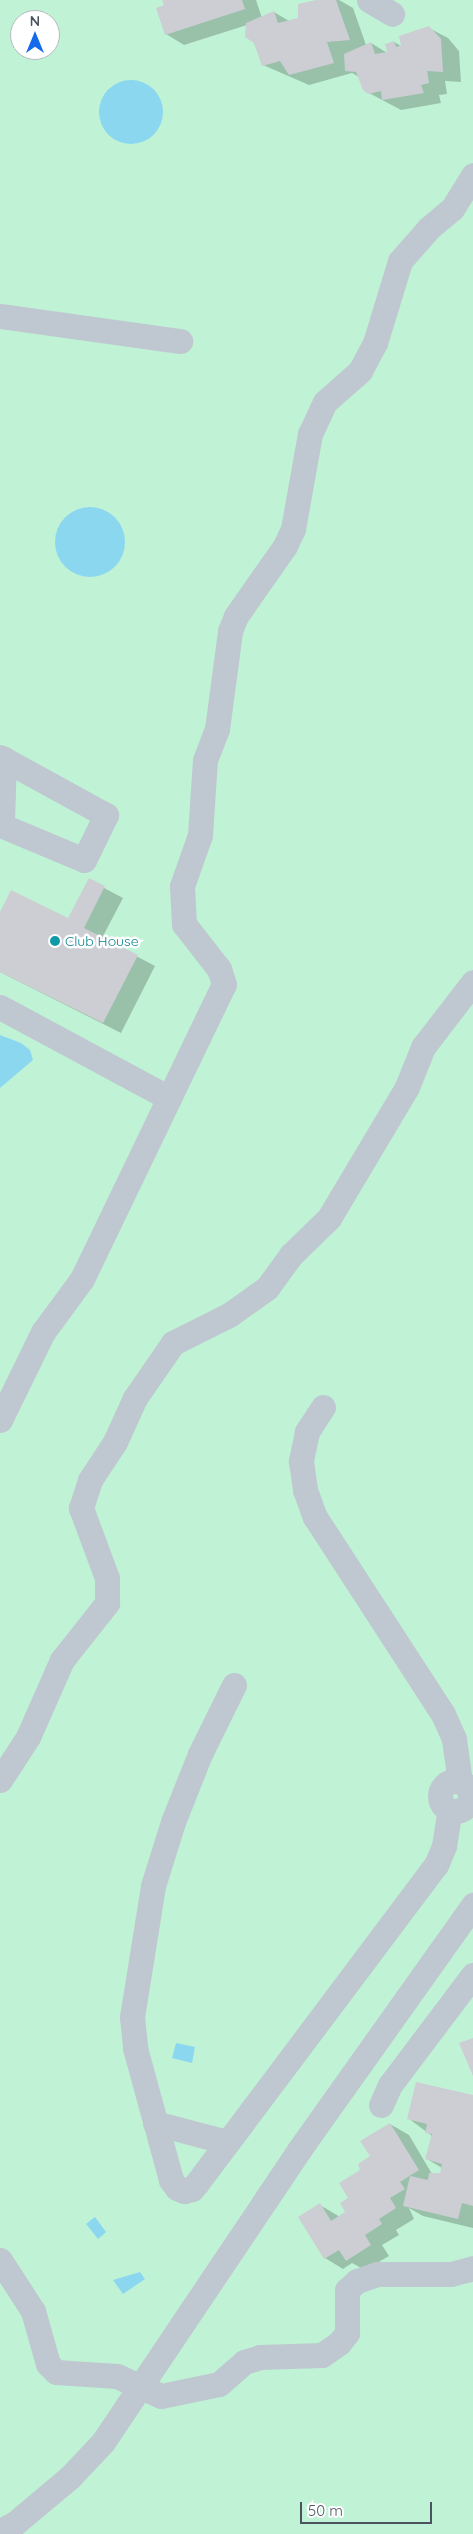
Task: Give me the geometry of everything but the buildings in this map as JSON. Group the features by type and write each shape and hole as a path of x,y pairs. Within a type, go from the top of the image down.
{"street":[{"path":"369,0 392,14"},
{"path":"0,1420 43,1332 82,1279 224,984 219,969 184,924 182,886 200,835 205,760 217,730 230,631 236,616 285,546 293,529 310,434 325,402 360,371 376,343 400,261 429,228 452,209 473,175"},
{"path":"0,316 180,341"},
{"path":"2,758 106,815 84,860 4,825 2,758"},
{"path":"0,1780 28,1737 62,1660 107,1603 108,1578 81,1508 90,1480 115,1442 135,1398 173,1343 230,1315 267,1288 291,1255 329,1218 407,1088 424,1047 473,982"},
{"path":"0,1007 169,1098"},
{"path":"234,1685 190,1780 153,1886 132,2017 135,2048 171,2180 177,2188 184,2191 192,2189 436,1865 463,1799 454,1739 443,1714 315,1517 305,1490 301,1461 306,1432 324,1407"},
{"path":"12,2530 70,2477 103,2442 299,2150 473,1905"},
{"path":"381,2105 390,2085 473,1975"},
{"path":"155,2123 227,2142"},
{"path":"0,2260 33,2312 48,2364 56,2372 117,2376 139,2388 161,2396 184,2393 219,2384 244,2362 260,2357 322,2354 339,2343 347,2333 347,2290 357,2281 377,2274 451,2274 473,2268"}],"green space":[{"path":"0,0 473,0 473,2534 0,2534"}],"water":[{"path":"131,80 149,86 157,94 163,112 157,130 149,138 131,144 113,138 105,130 99,112 105,94 113,86"},
{"path":"90,507 103,510 115,517 122,529 125,542 122,555 115,567 103,574 90,577 77,574 65,567 58,555 55,542 58,529 65,517 77,510"},
{"path":"0,1035 21,1043 30,1050 33,1060 0,1088"},
{"path":"176,2043 195,2047 192,2063 172,2058"},
{"path":"95,2217 106,2232 98,2239 86,2224"},
{"path":"140,2272 145,2279 123,2294 113,2280"}],"place":[{"name":"Club House","path":"55,941"}]}
